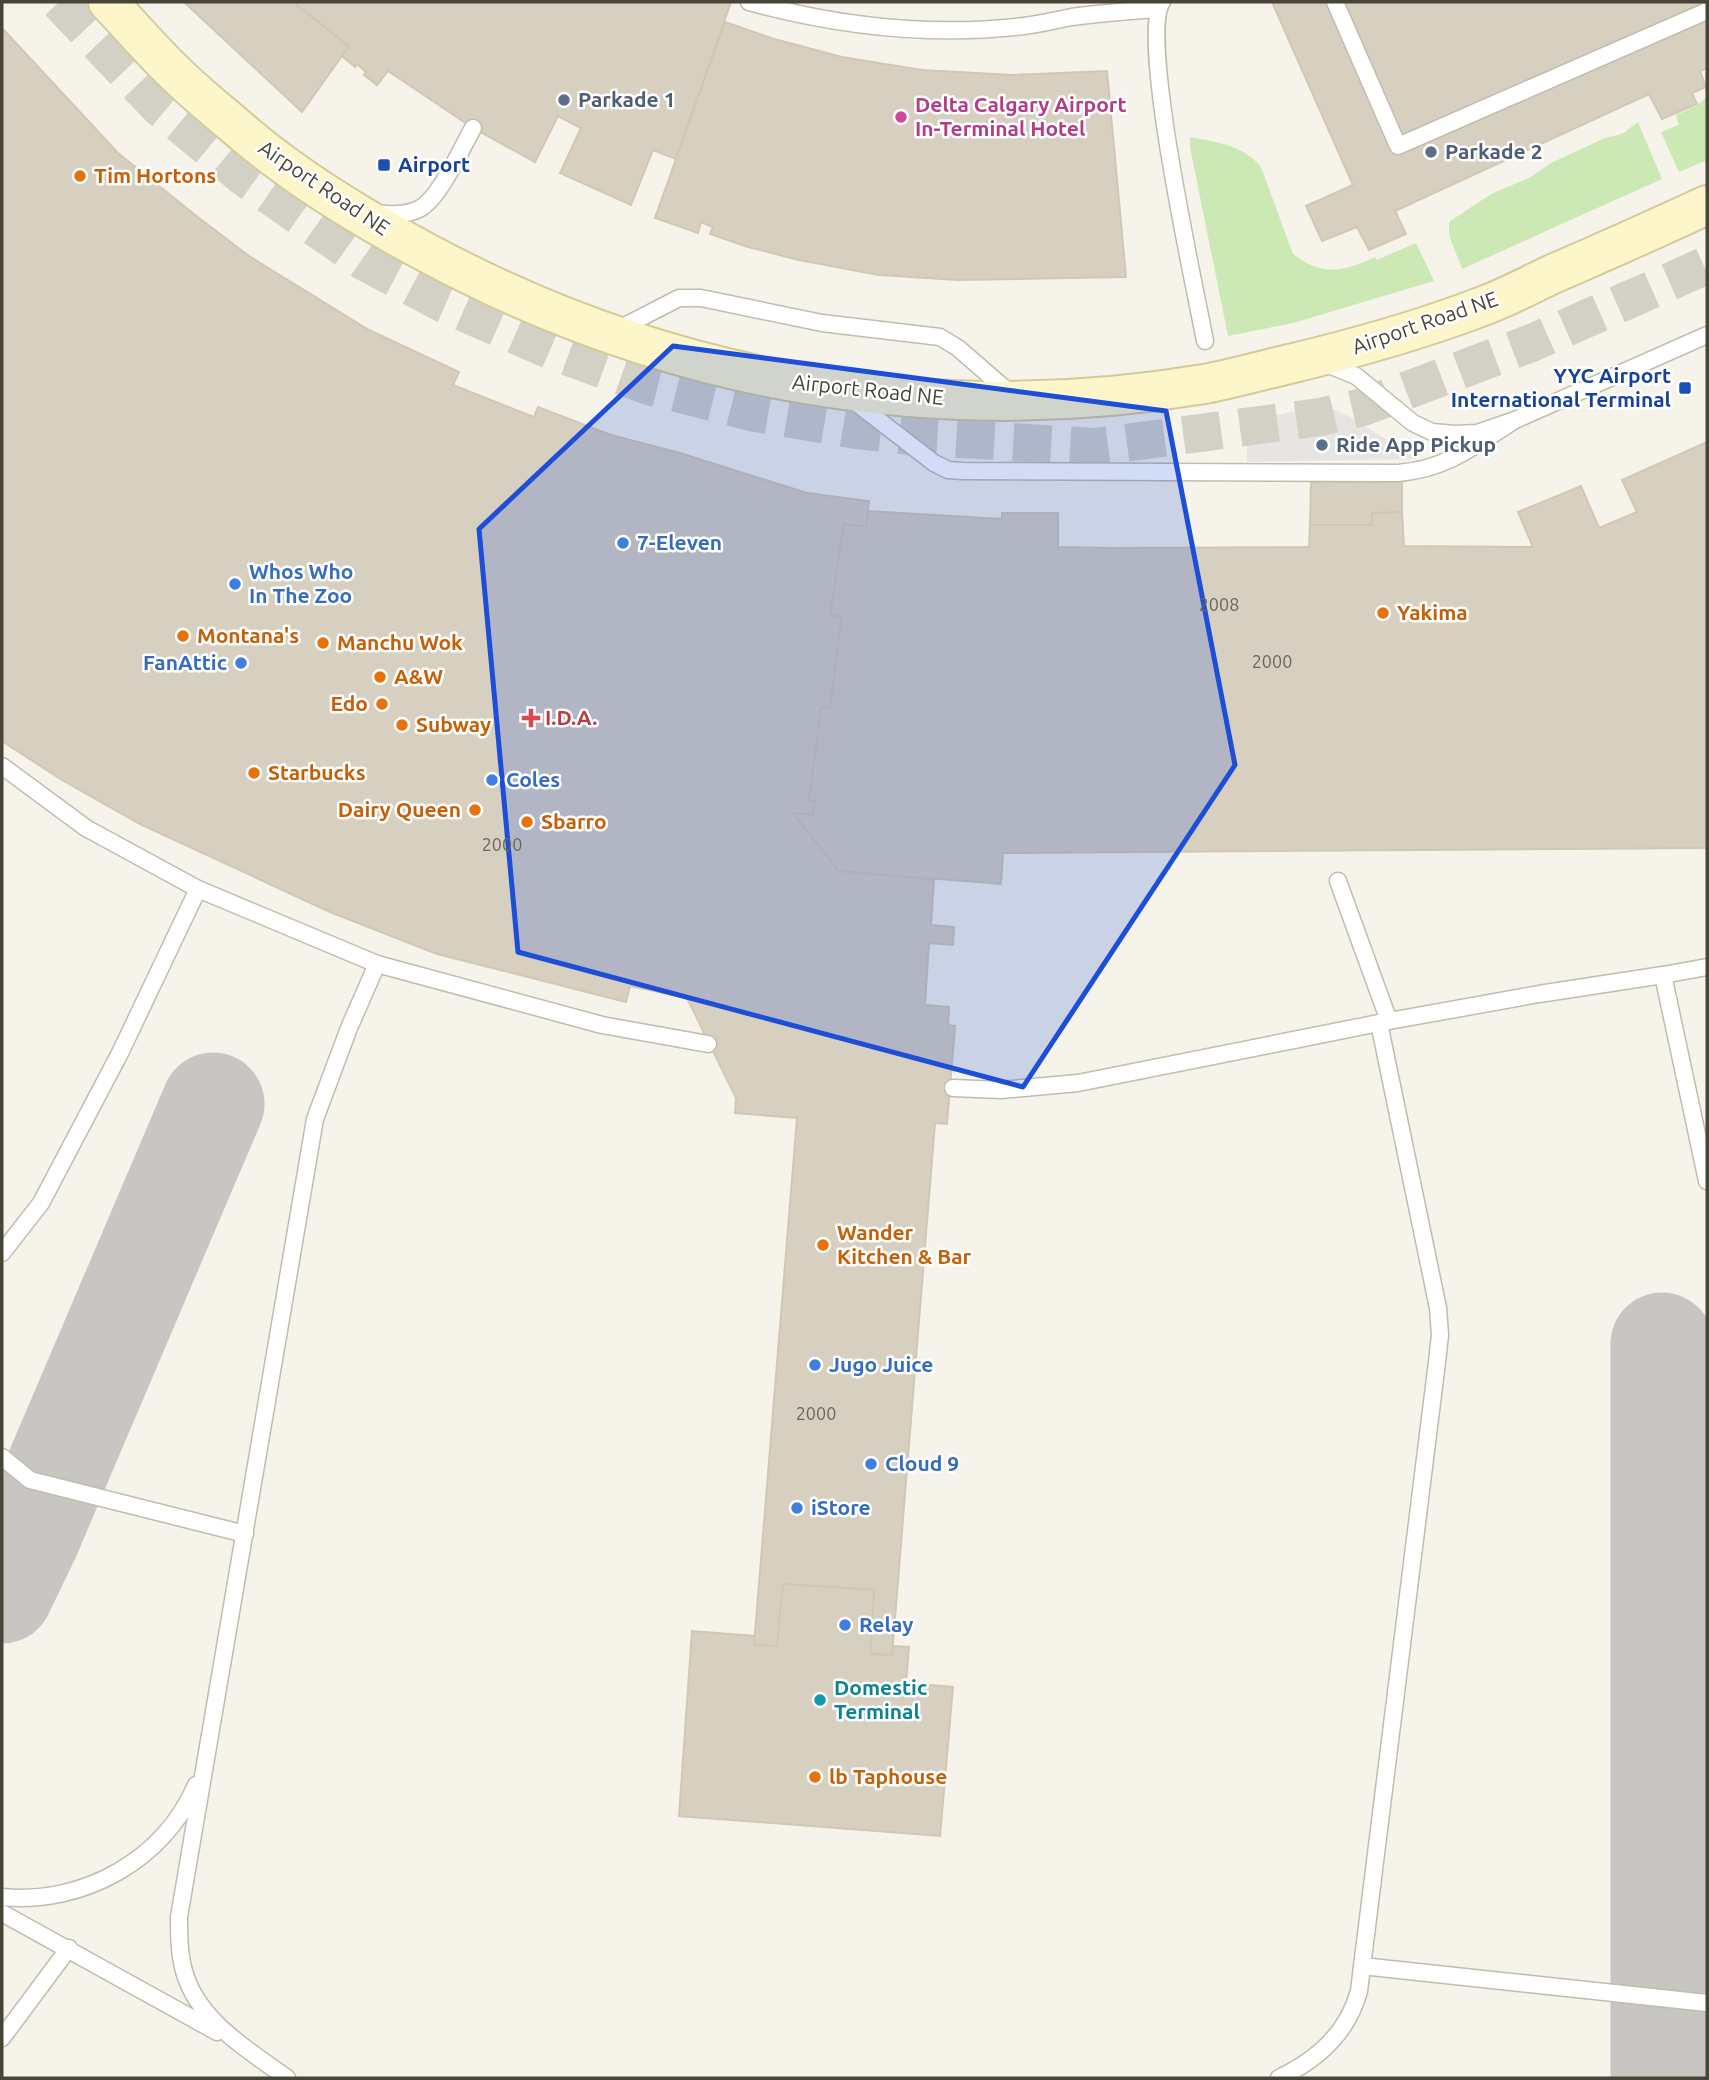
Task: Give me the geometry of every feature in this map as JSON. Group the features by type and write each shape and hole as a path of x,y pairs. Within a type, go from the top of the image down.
{"main road":[{"name":"Airport Road NE","path":"108,2 175,73 250,139 349,209 475,278 561,317 609,335 712,366 812,387 928,399 1018,401 1086,397 1206,383 1312,358 1408,331 1485,305 1707,205"}],"lane":[{"path":"749,2 842,23 899,29 964,30 1025,26 1159,4 1156,53 1162,108 1205,341"},
{"path":"1335,2 1398,146 1707,11"},
{"path":"349,209 383,215 419,209 432,199 473,128"},
{"path":"609,335 679,298 701,298 822,323 940,337 958,348 1018,401"},
{"path":"1312,358 1356,376 1413,423 1432,432 1455,435 1478,433 1515,420 1707,335"},
{"path":"840,390 934,463 948,470 963,471 1420,471 1456,457 1515,420"},
{"path":"2,766 86,828 198,889 377,964 602,1025 708,1044"},
{"path":"1279,2078 1315,2057 1344,2027 1354,2011 1359,1991 1440,1335 1438,1308 1384,1022 1338,881"},
{"path":"2,1253 41,1203 120,1053 198,889"},
{"path":"287,2078 241,2045 212,2019 194,1994 184,1972 179,1944 179,1917 316,1119 349,1028 377,964"},
{"path":"953,1088 1001,1090 1078,1083 1384,1022 1707,967"},
{"path":"1663,975 1707,1181"},
{"path":"2,1457 30,1480 245,1534"},
{"path":"2,1897 38,1898 61,1894 85,1887 126,1867 162,1838 192,1795 203,1770"},
{"path":"2,1913 241,2045"},
{"path":"2,2038 69,1948"},
{"path":"1362,1966 1707,2003"}],"highlighted area":[{"path":"673,346 1166,411 1235,765 1023,1087 518,952 479,529"}],"green space":[{"path":"1707,97 1707,160 1679,172 1661,132 1679,125 1676,115 1696,106"},
{"path":"1638,122 1662,179 1462,269 1449,235 1449,222 1491,194 1531,177 1551,163 1605,138 1622,134"},
{"path":"1190,137 1238,149 1261,167 1293,254 1304,261 1324,269 1343,269 1375,257 1377,260 1416,243 1434,281 1293,323 1228,336"}],"shaded area":[{"name":"Ride App Pickup","path":"1315,406 1330,407 1350,417 1418,459 1247,462 1247,431 1257,420"}],"building":[{"path":"184,2 293,2 349,46 302,112"},
{"name":"Parkade 1","path":"293,2 731,2 676,159 653,150 631,205 560,173 581,128 558,116 535,162 473,128 388,71 377,85 364,75 366,72 357,64 355,67 342,56 349,46"},
{"name":"Parkade 2","path":"1272,2 1707,2 1707,68 1700,71 1706,87 1692,93 1697,104 1662,119 1649,94 1395,211 1406,234 1369,250 1357,227 1322,241 1306,206 1353,185"},
{"name":"Delta Calgary Airport In-Terminal Hotel","path":"725,22 774,39 842,57 922,70 1013,75 1107,71 1126,277 958,280 879,275 748,247 710,234 713,227 701,222 698,233 655,218"},
{"path":"2,28 118,153 199,218 249,256 369,330 459,372 453,385 534,417 538,407 611,435 680,453 807,493 869,501 866,527 844,524 830,615 842,617 830,708 821,707 809,801 815,801 813,815 793,813 839,871 934,880 931,925 954,927 953,945 929,943 925,1005 949,1007 948,1025 955,1026 947,1124 935,1123 892,1655 870,1654 874,1590 783,1584 777,1646 754,1645 797,1118 735,1113 736,1098 687,998 630,986 626,1002 437,954 330,912 140,824 62,780 2,741"},
{"path":"1707,442 1707,848 1003,853 1001,884 839,871 793,813 813,815 815,801 809,801 821,707 830,708 842,617 830,615 844,524 866,527 868,511 1002,519 1002,513 1058,513 1058,547 1113,548 1309,547 1310,525 1372,525 1372,513 1402,512 1404,546 1533,547 1518,512 1581,486 1599,528 1637,512 1622,480"},
{"path":"1311,482 1402,482 1402,512 1372,513 1372,525 1310,525"},
{"name":"Domestic Terminal","path":"783,1584 874,1590 870,1654 892,1655 893,1646 909,1647 906,1683 953,1687 940,1836 679,1816 692,1631 755,1636 754,1645 777,1646"}],"taxiway":[{"path":"2,1592 28,1538 213,1104"},
{"path":"1662,1344 1662,2078"}],"tunnel":[{"path":"59,2 159,107 245,178 363,261 444,304 552,351 652,387 756,413 856,430 1095,447 1320,417 1363,407 1534,342 1707,265"}],"place":[{"name":"Parkade 1","path":"564,100"},
{"name":"Delta Calgary Airport In-Terminal Hotel","path":"901,117"},
{"name":"Parkade 2","path":"1431,152"},
{"name":"Airport","path":"384,165"},
{"name":"Tim Hortons","path":"80,176"},
{"name":"YYC Airport International Terminal","path":"1685,388"},
{"name":"Ride App Pickup","path":"1322,445"},
{"name":"7-Eleven","path":"623,543"},
{"name":"Whos Who In The Zoo","path":"235,584"},
{"name":"Yakima","path":"1383,613"},
{"name":"Montana's","path":"183,636"},
{"name":"Manchu Wok","path":"323,643"},
{"name":"FanAttic","path":"241,663"},
{"name":"A&W","path":"380,677"},
{"name":"Edo","path":"382,704"},
{"name":"I.D.A.","path":"531,718"},
{"name":"Subway","path":"402,725"},
{"name":"Starbucks","path":"254,773"},
{"name":"Coles","path":"492,780"},
{"name":"Dairy Queen","path":"475,810"},
{"name":"Sbarro","path":"527,822"},
{"name":"Wander Kitchen & Bar","path":"823,1245"},
{"name":"Jugo Juice","path":"815,1365"},
{"name":"Cloud 9","path":"871,1464"},
{"name":"iStore","path":"797,1508"},
{"name":"Relay","path":"845,1625"},
{"name":"Domestic Terminal","path":"820,1700"},
{"name":"lb Taphouse","path":"815,1777"}]}
